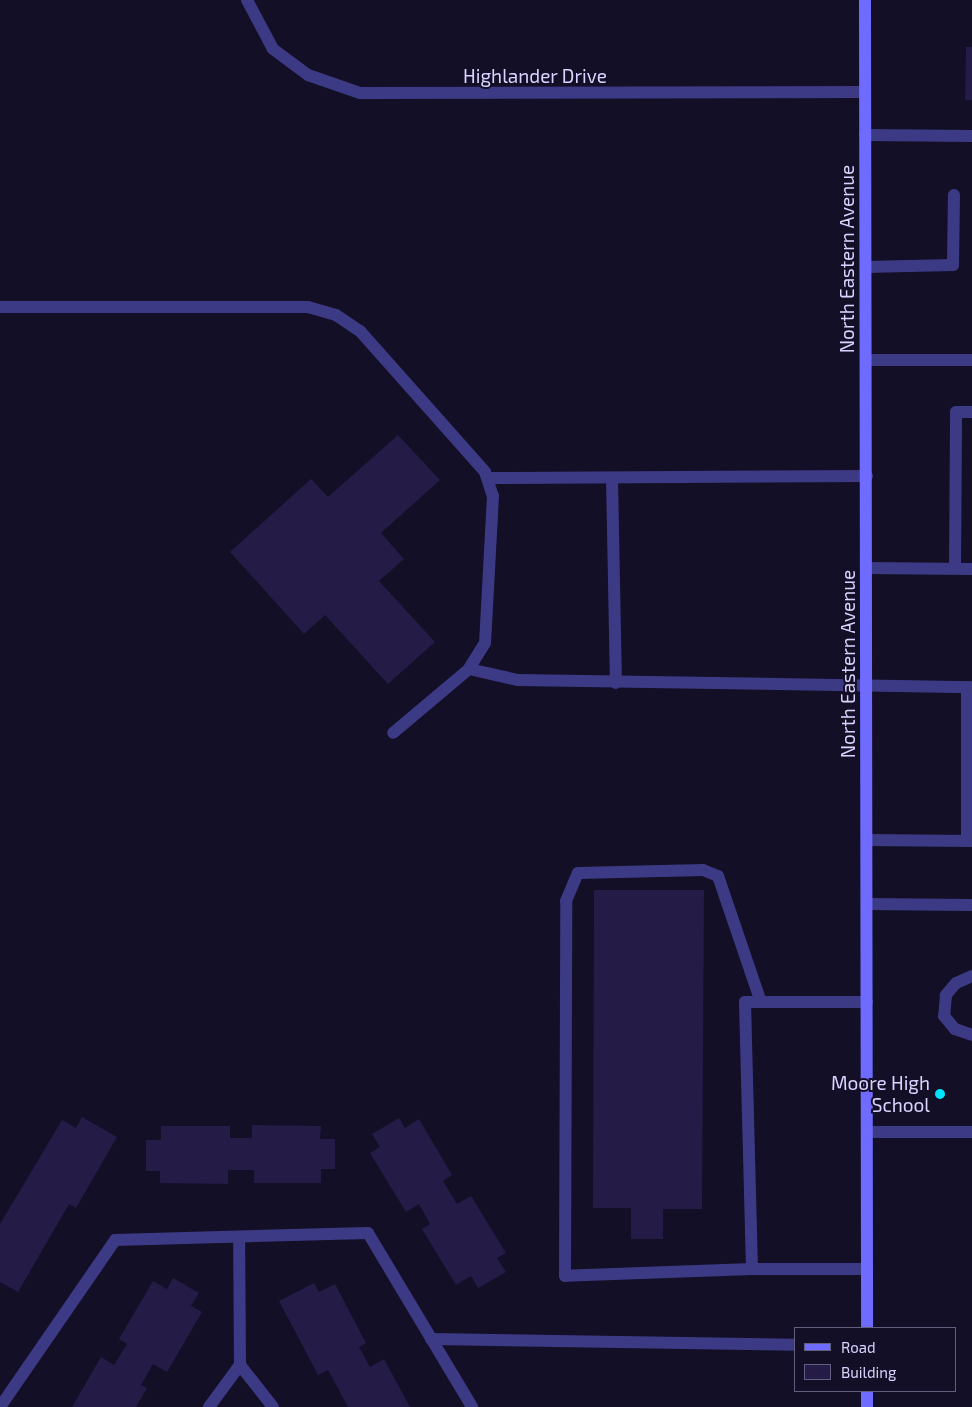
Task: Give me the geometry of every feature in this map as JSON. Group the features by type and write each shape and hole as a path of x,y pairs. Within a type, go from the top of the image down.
{"main road":[{"name":"North Eastern Avenue","path":"865,0 867,1327"},
{"path":"867,1392 867,1407"}],"street":[{"name":"Highlander Drive","path":"247,0 273,50 308,75 360,93 865,92"},
{"path":"865,135 972,136"},
{"path":"866,267 953,265 954,195"},
{"path":"0,306 308,307 336,315 360,331 488,478 493,496 485,643 469,669 393,733"},
{"path":"867,360 972,360"},
{"path":"955,568 956,412 972,412"},
{"path":"488,478 867,476"},
{"path":"612,478 616,682"},
{"path":"866,568 972,568"},
{"path":"469,669 518,680 866,688 970,687 970,841 866,840"},
{"path":"761,1002 718,876 703,870 578,873 566,901 565,1276 752,1269 867,1269"},
{"path":"866,904 972,905"},
{"path":"972,976 956,983 946,995 944,1016 955,1029 972,1035"},
{"path":"752,1269 745,1002 867,1002"},
{"path":"867,1132 972,1132"},
{"path":"0,1407 115,1240 368,1233 472,1407"},
{"path":"209,1407 240,1365 239,1237"},
{"path":"431,1339 794,1345"},
{"path":"240,1365 273,1407"}],"building":[{"path":"966,47 972,47 972,100 965,100"},
{"path":"398,435 440,480 381,533 404,559 379,581 435,642 388,684 325,615 304,634 230,552 311,479 328,497"},
{"path":"594,890 704,890 702,1209 663,1209 663,1239 631,1239 631,1208 593,1208"},
{"path":"82,1117 117,1137 76,1208 69,1204 18,1292 0,1282 0,1224 62,1120 76,1128"},
{"path":"399,1118 405,1128 419,1119 452,1175 443,1181 457,1204 471,1196 506,1253 497,1258 506,1272 478,1288 471,1276 456,1285 422,1229 430,1224 419,1204 406,1212 370,1153 380,1147 372,1134"},
{"path":"252,1125 321,1126 320,1139 335,1139 335,1169 321,1169 321,1183 254,1183 254,1170 228,1170 228,1184 160,1183 160,1171 146,1171 146,1140 161,1140 161,1126 230,1126 230,1138 252,1138"},
{"path":"173,1278 199,1293 191,1306 202,1312 167,1372 153,1364 141,1385 147,1388 136,1407 72,1407 101,1357 114,1365 127,1344 119,1339 153,1281 167,1289"},
{"path":"314,1283 319,1292 335,1284 366,1343 359,1347 370,1367 384,1359 410,1407 348,1407 328,1370 318,1375 279,1301"}],"place":[{"name":"Moore High School","path":"940,1094"}]}
